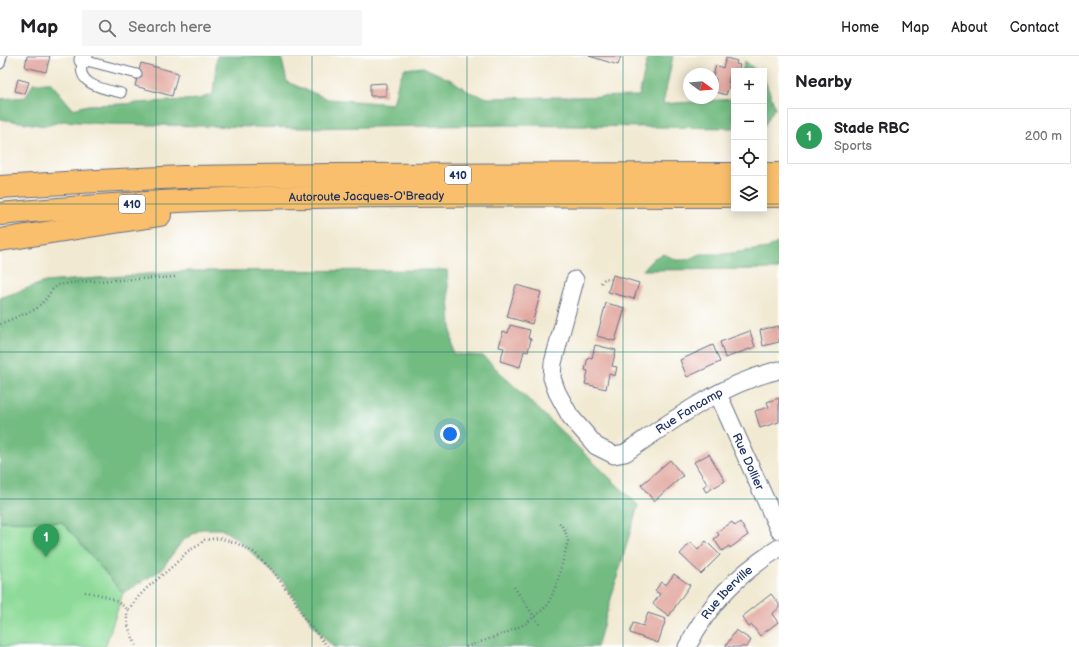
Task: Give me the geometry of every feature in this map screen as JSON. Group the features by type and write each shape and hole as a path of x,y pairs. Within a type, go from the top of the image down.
{"highway":[{"name":"Autoroute Jacques-O'Bready","path":"0,187 182,177 731,174"},
{"path":"767,174 779,174"},
{"name":"Autoroute Jacques-O'Bready","path":"0,214 138,204 264,198 394,196 731,196"},
{"path":"767,196 779,196"},
{"path":"0,240 264,198"}],"street":[{"name":"Rue Fancamp","path":"575,280 553,363 552,378 557,392 570,416 596,446 604,450 614,454 625,453 690,409 744,381 779,370"},
{"name":"Rue Dollier","path":"718,394 779,530"},
{"name":"Rue Iberville","path":"687,647 698,626 723,593 755,564 779,548"}],"lane":[{"path":"0,64 2,56"},
{"path":"121,93 95,86 85,79 81,69 83,58 136,74"}],"path":[{"path":"0,324 36,309 58,285 77,282 176,277"},
{"path":"601,283 605,278 611,279"},
{"path":"466,647 527,624 544,610 550,601 567,547 567,535 558,521"},
{"path":"137,647 127,621 126,615 128,610 139,596 188,551 201,544 203,540 219,538 238,544 259,556 288,591 304,618 328,647"},
{"path":"514,587 540,625"},
{"path":"85,592 108,596 128,610"}],"green space":[{"path":"217,56 281,56 287,82 328,99 393,104 398,83 404,69 423,67 453,81 469,92 488,98 639,96 648,56 673,56 663,104 683,103 683,104 719,104 719,100 731,99 731,128 500,125 302,128 106,124 63,121 45,126 0,119 0,99 26,97 33,83 51,83 73,109 88,105 199,99 213,94"},
{"path":"745,61 753,68 743,68"},
{"path":"767,86 775,107 767,121"},
{"path":"779,242 779,269 643,270 654,258 664,254 676,260 686,260 701,254 725,254 768,248"},
{"path":"447,270 453,354 483,356 638,505 597,647 333,647 317,630 284,583 236,538 221,529 201,529 182,541 161,570 123,593 62,522 0,521 0,298 45,282 189,271"},
{"path":"0,521 62,522 123,593 105,647 0,647"}],"building":[{"path":"27,56 50,56 46,72 25,67"},
{"path":"589,56 621,56 618,65"},
{"path":"726,58 737,61 736,64 740,65 739,68 731,68 728,83 730,83 726,95 719,93 719,68 715,68 716,65 723,68"},
{"path":"141,63 178,73 172,96 135,86"},
{"path":"18,79 29,82 25,94 15,91"},
{"path":"386,83 386,96 370,96 370,84"},
{"path":"613,275 639,283 634,299 608,292"},
{"path":"516,285 541,292 532,324 507,317"},
{"path":"606,303 625,308 615,341 597,336"},
{"path":"510,325 530,330 528,338 531,339 528,352 524,351 520,367 500,361 504,348 499,347 503,331 508,333"},
{"path":"779,326 779,342 763,346 760,330"},
{"path":"750,331 755,347 725,358 720,342"},
{"path":"595,345 616,350 612,366 617,367 615,376 609,374 606,389 585,384 588,371 585,370 588,357 592,358"},
{"path":"713,345 720,362 687,377 680,360"},
{"path":"779,398 779,422 760,428 755,411 769,407 767,402"},
{"path":"709,454 725,481 706,492 703,487 707,484 694,462"},
{"path":"670,460 683,476 654,501 641,485"},
{"path":"732,522 735,526 740,522 748,535 730,548 729,546 722,551 714,539 719,535 717,532"},
{"path":"706,541 720,555 701,574 680,554 691,542 698,550"},
{"path":"674,574 690,585 669,616 653,604 660,594 655,591 661,582 666,585"},
{"path":"771,594 779,604 779,608 772,614 778,622 760,636 752,625 749,627 742,617"},
{"path":"648,613 666,619 658,643 630,633 633,623 643,626"},
{"path":"736,630 751,640 747,647 725,647"}],"place":[{"name":"Stade RBC","path":"46,557"}]}
